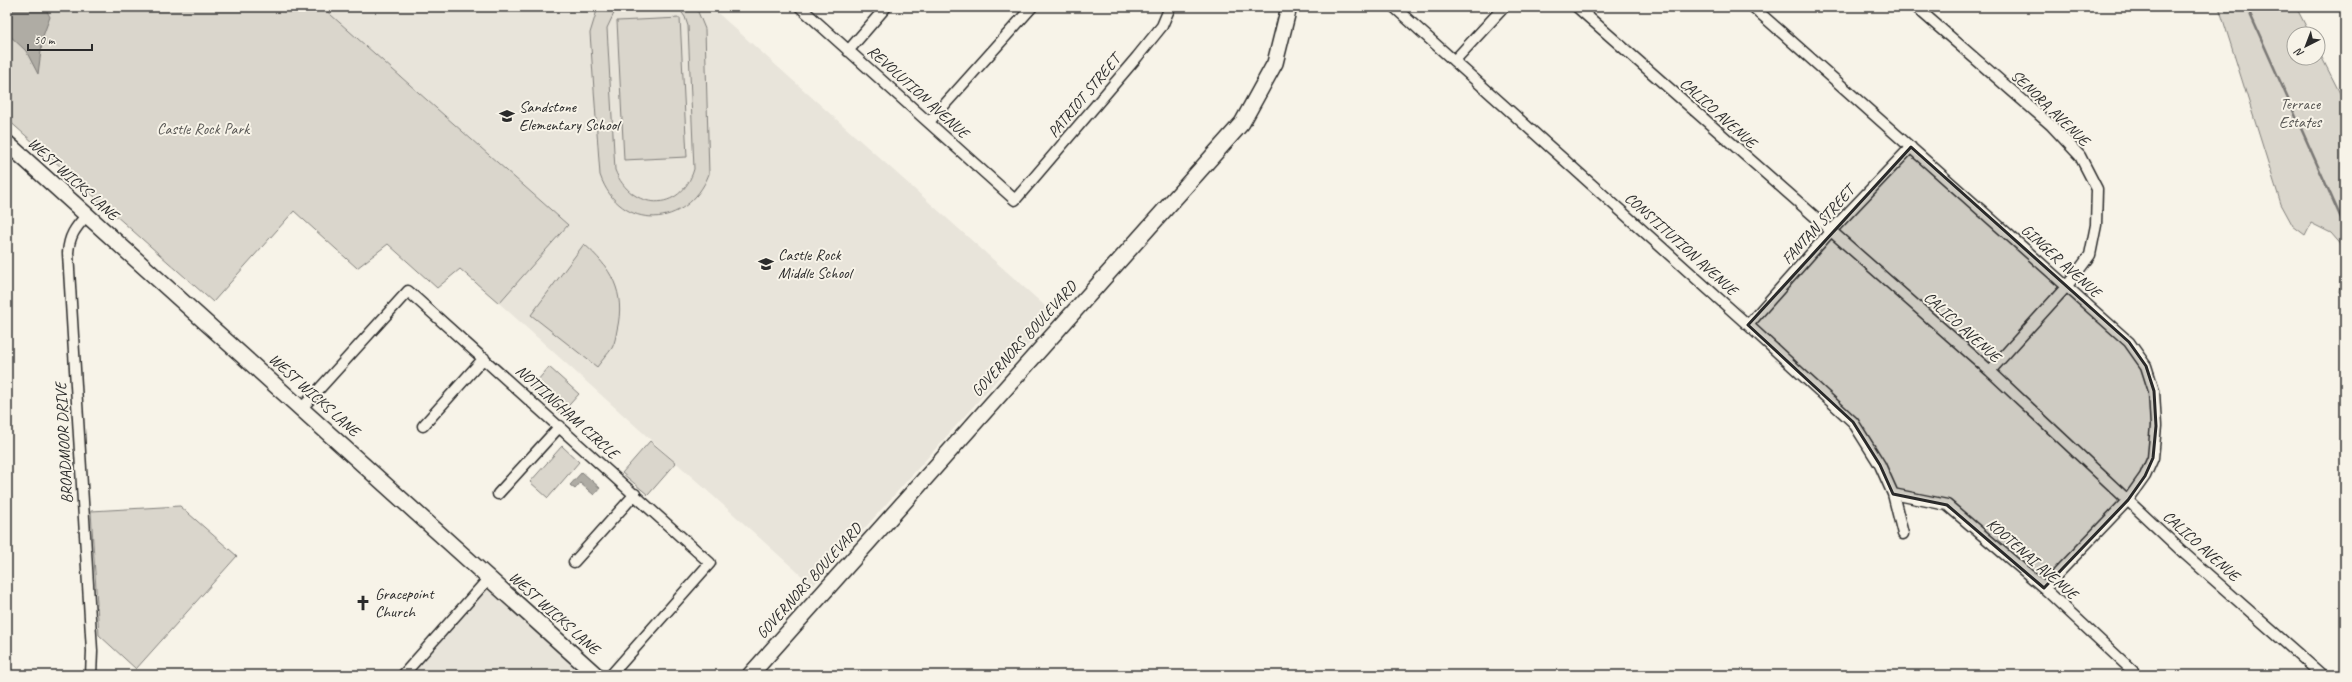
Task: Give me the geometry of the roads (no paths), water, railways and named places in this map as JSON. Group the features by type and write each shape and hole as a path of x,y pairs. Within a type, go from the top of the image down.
{"main road":[{"name":"GOVERNORS BOULEVARD","path":"750,675 1242,123 1275,63 1289,7"},
{"name":"WEST WICKS LANE","path":"7,143 596,675"}],"street":[{"name":"REVOLUTION AVENUE","path":"800,7 1015,200"},
{"path":"848,50 886,7"},
{"path":"929,122 1032,7"},
{"name":"PATRIOT STREET","path":"1015,200 1146,47 1162,26 1170,7"},
{"name":"CONSTITUTION AVENUE","path":"1394,7 1748,325 1853,422 1880,465 1893,494 1904,534"},
{"path":"1454,61 1504,7"},
{"name":"CALICO AVENUE","path":"1576,7 1830,232 1990,371 2036,416 2186,554 2322,675"},
{"name":"GINGER AVENUE","path":"1753,7 2129,342 2146,366 2154,391 2156,426 2153,458 2145,476 2128,500 2044,588"},
{"name":"SENORA AVENUE","path":"1916,7 2051,125 2080,156 2097,189 2096,226 2090,255 2067,286 1990,371"},
{"name":"FANTAN STREET","path":"1748,325 1830,232 1911,147"},
{"name":"BROADMOOR DRIVE","path":"87,215 74,229 69,238 68,254 92,651 90,675"},
{"name":"NOTTINGHAM CIRCLE","path":"302,408 408,290 710,563 610,675"},
{"path":"423,426 484,358"},
{"path":"498,494 560,426"},
{"path":"574,562 635,494"},
{"name":"KOOTENAI AVENUE","path":"1893,494 1947,505 2044,588 2137,675"},
{"path":"403,675 489,578"}],"waterway":[{"path":"2247,7 2345,227"}],"place":[{"name":"Sandstone Elementary School","path":"507,116"},
{"name":"Castle Rock Middle School","path":"766,264"},
{"name":"Gracepoint Church","path":"363,603"}],"park label":[{"name":"Terrace Estates","path":"2300,113"},
{"name":"Castle Rock Park","path":"203,129"}]}
